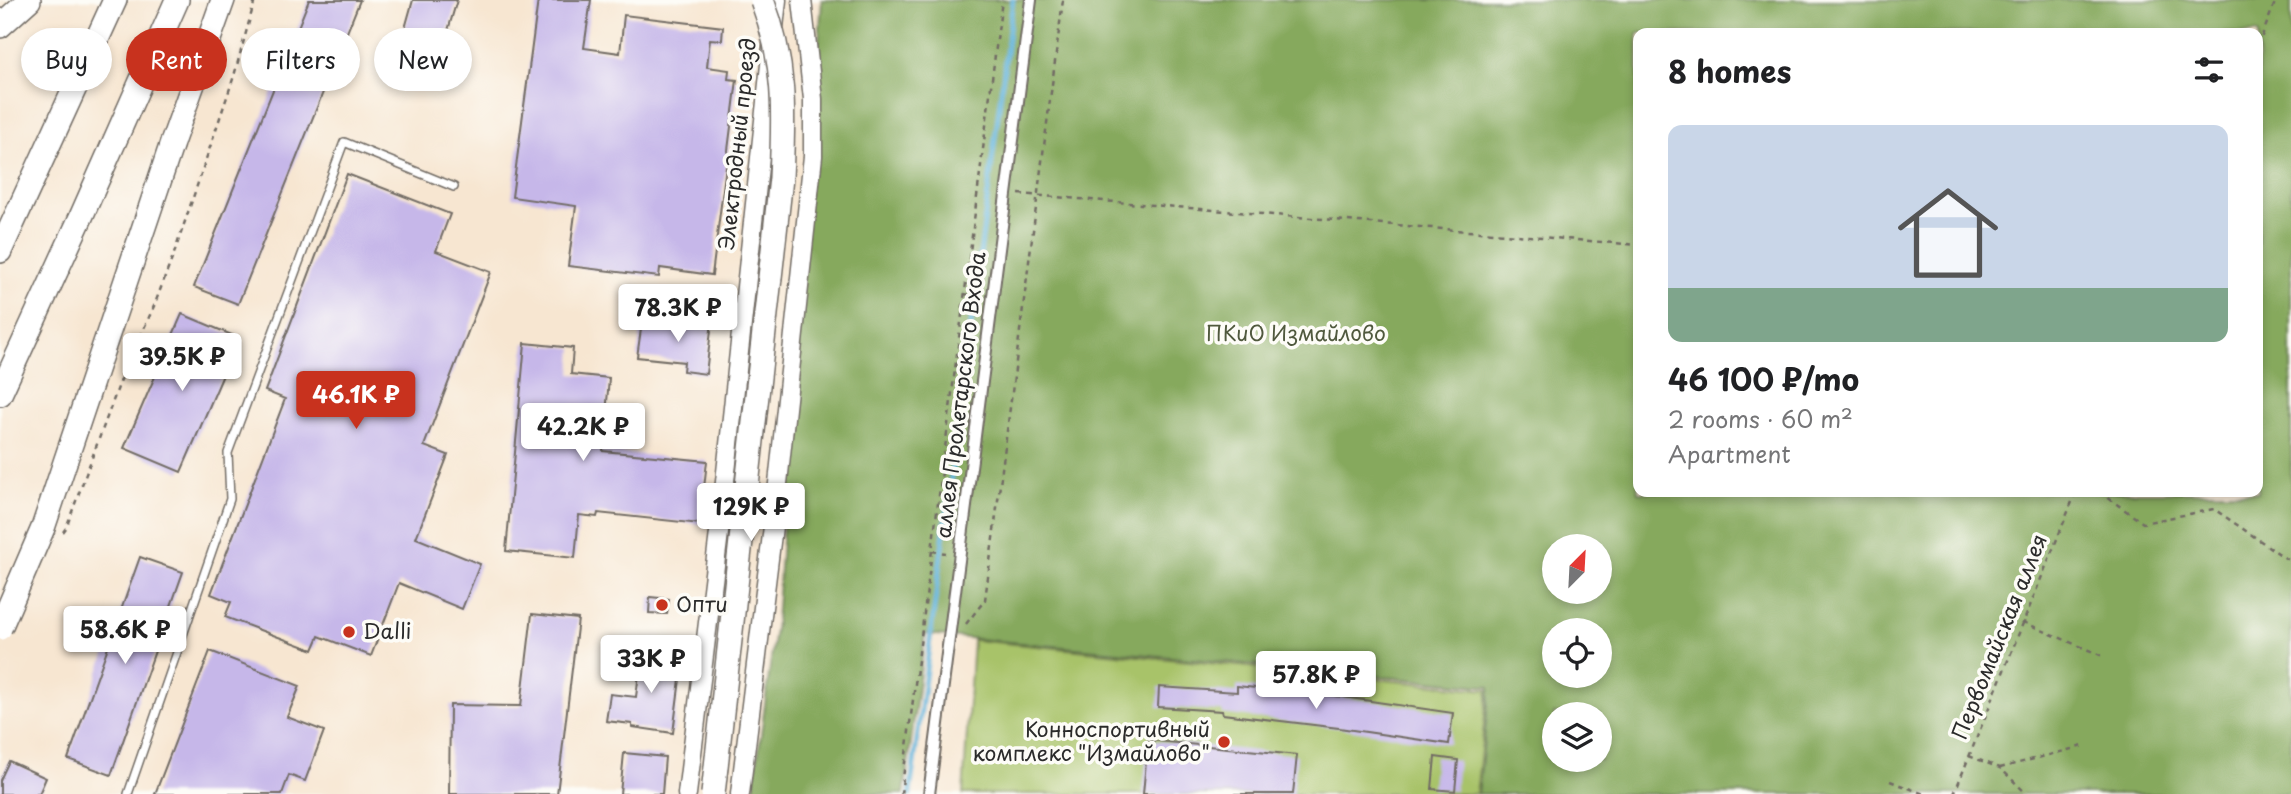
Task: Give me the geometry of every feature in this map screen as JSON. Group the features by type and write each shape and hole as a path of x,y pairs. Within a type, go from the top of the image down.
{"main road":[{"path":"0,26 30,0"},
{"path":"0,251 115,0"},
{"path":"0,394 177,0"},
{"path":"0,628 43,528 172,143 223,0"},
{"path":"713,794 780,178 784,116 783,83 770,20 762,0"},
{"path":"0,230 32,186"}],"street":[{"name":"Электродный проезд","path":"687,794 723,500 777,0"},
{"path":"740,794 776,502 813,156 813,99 802,0"},
{"name":"аллея Пролетарского Входа","path":"929,794 1031,0"},
{"path":"723,500 729,513 738,520 758,525 766,521 776,502"},
{"path":"693,794 703,787 714,785 731,794"}],"lane":[{"path":"128,794 230,499 228,453 344,142 454,187"}],"path":[{"path":"57,538 66,528 120,382 175,251 234,76 255,0"},
{"path":"901,794 1002,0"},
{"path":"948,645 985,600 1063,0"},
{"path":"2263,33 2276,0"},
{"path":"1005,193 1633,245"},
{"path":"964,294 977,296"},
{"name":"Первомайская аллея","path":"1954,794 2074,497"},
{"path":"2107,497 2143,523 2214,509 2291,562"},
{"path":"934,551 944,552"},
{"path":"2023,622 2105,657"},
{"path":"2000,768 2083,746"},
{"path":"1969,756 2000,768 2027,794"},
{"path":"1890,780 1924,794"}],"green space":[{"name":"ПКиО Измайлово","path":"822,0 2291,0 2291,794 1478,794 1490,687 925,634 904,794 753,794 776,622"},
{"name":"Конноспортивный комплекс \"Измайлово\"","path":"973,640 1488,690 1476,794 963,794"}],"building":[{"path":"309,0 360,0 349,28 298,28"},
{"path":"413,0 457,0 449,28 405,28"},
{"path":"538,0 591,0 584,48 620,53 624,15 723,27 722,40 710,39 707,67 729,70 728,79 737,80 712,275 660,268 659,277 568,266 576,206 512,197"},
{"path":"273,91 323,91 238,304 194,287"},
{"path":"347,174 450,214 436,251 491,272 424,446 448,455 416,538 480,564 462,609 399,583 371,656 319,636 313,650 225,617 231,602 211,594 285,399 265,391"},
{"path":"182,314 239,338 181,472 124,448"},
{"path":"690,318 712,321 706,374 683,371 684,362 637,357 642,322 688,328"},
{"path":"525,343 573,348 571,374 609,378 603,451 707,461 700,524 598,513 597,517 579,515 575,558 506,551"},
{"path":"140,557 183,572 111,775 68,759"},
{"path":"650,597 669,599 667,614 649,613"},
{"path":"532,614 578,619 557,794 449,794 450,705 521,706"},
{"path":"642,650 683,656 673,733 606,721 610,694 636,697"},
{"path":"210,651 300,686 287,717 324,731 305,781 289,775 282,794 155,794"},
{"path":"1237,686 1343,697 1453,713 1449,744 1223,714 1222,711 1158,707 1159,687 1237,692"},
{"path":"1148,740 1297,755 1293,794 1143,794"},
{"path":"624,753 665,757 662,794 620,794"},
{"path":"1435,757 1458,760 1455,791 1432,789"},
{"path":"9,761 46,778 39,794 0,794 0,780"}],"waterway":[{"path":"910,794 1013,0"}],"place":[{"name":"Опти","path":"662,605"},
{"name":"Dalli","path":"349,632"},
{"name":"Конноспортивный комплекс \"Измайлово\"","path":"1224,742"}]}
